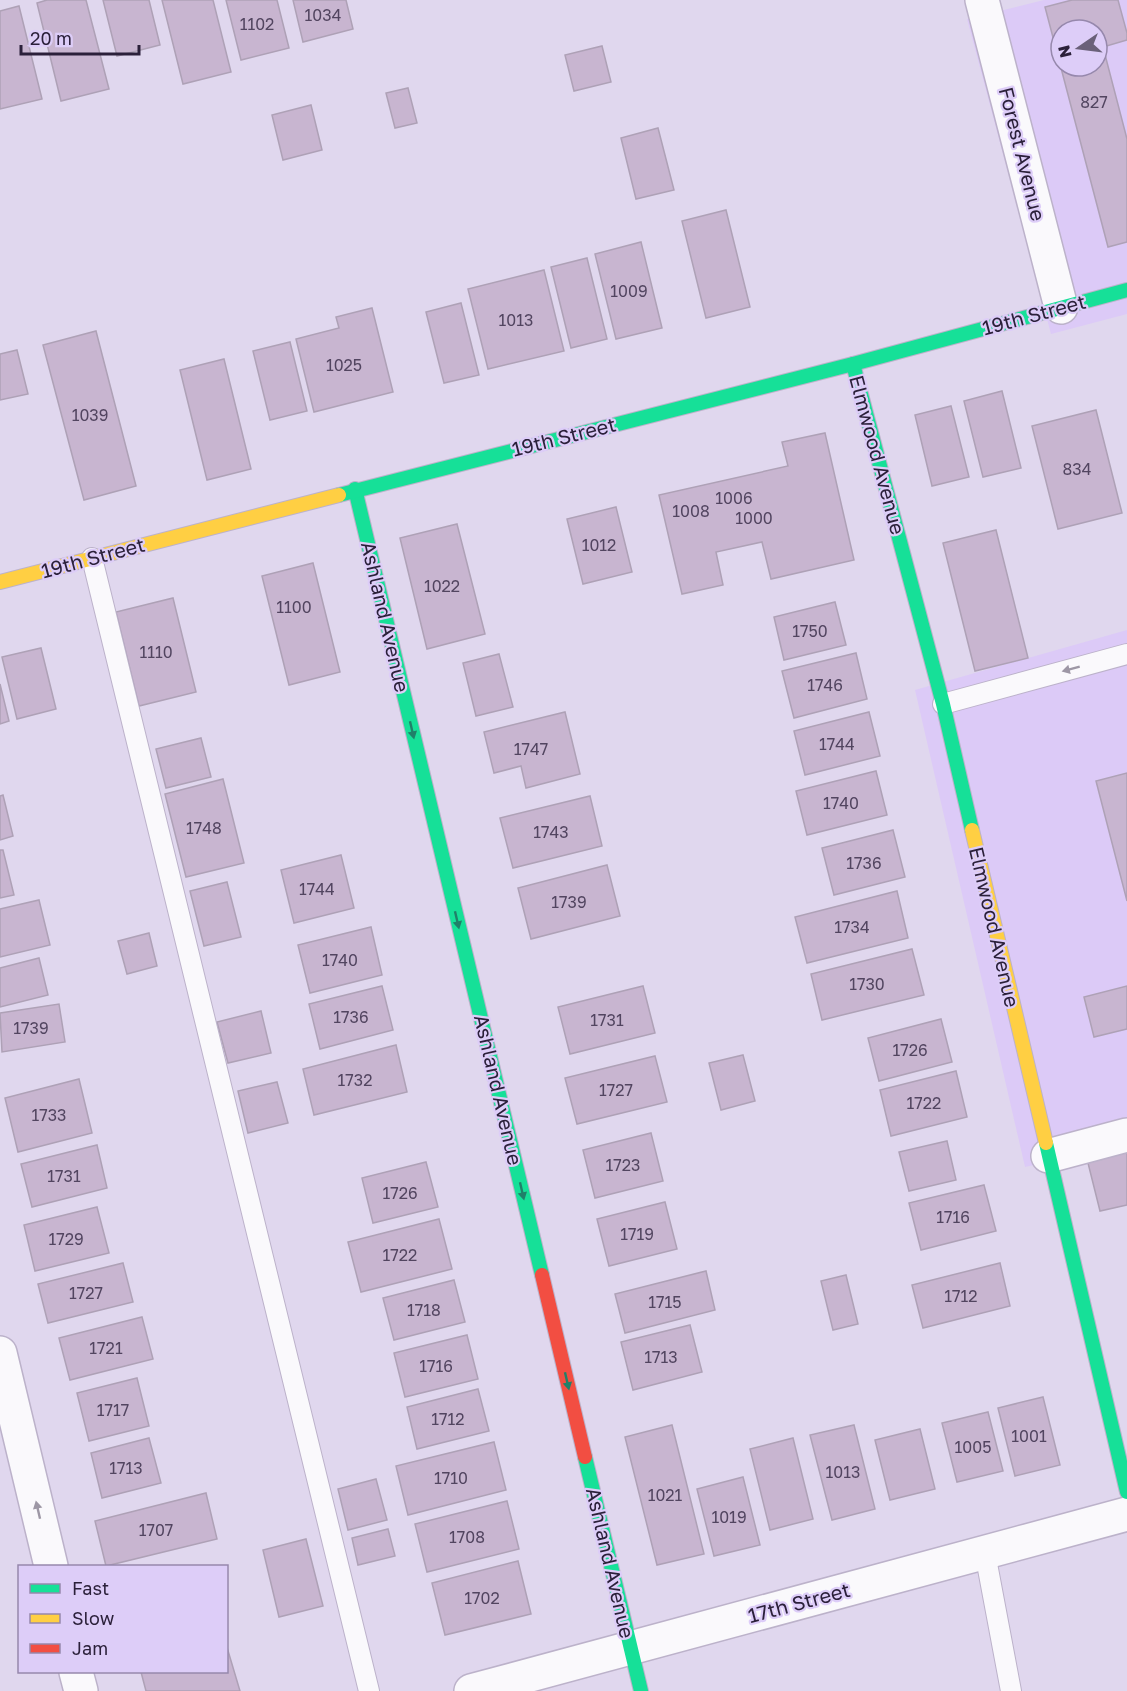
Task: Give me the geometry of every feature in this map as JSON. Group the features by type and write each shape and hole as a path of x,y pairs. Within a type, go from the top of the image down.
{"street":[{"name":"Forest Avenue","path":"990,2 1061,307"},
{"name":"19th Street","path":"0,582 355,489 853,364 1127,290"},
{"name":"Elmwood Avenue","path":"853,364 943,704 1127,1492"},
{"name":"Ashland Avenue","path":"355,489 641,1691"},
{"path":"1048,1156 1127,1135"},
{"path":"0,1353 51,1565"},
{"name":"17th Street","path":"471,1691 1127,1514"},
{"path":"76,1673 81,1691"}],"lane":[{"path":"92,558 369,1691"},
{"path":"943,704 1127,654"},
{"path":"985,1553 1011,1691"}],"shaded area":[{"path":"1044,0 1127,0 1127,314 1051,334 967,19"},
{"path":"1127,630 1127,1144 1025,1167 915,690"}],"building":[{"path":"47,0 86,0 109,89 61,101 37,3"},
{"path":"103,0 149,0 160,45 117,56"},
{"path":"162,0 213,0 231,72 183,84"},
{"path":"226,0 277,0 289,48 241,60"},
{"path":"293,0 346,0 353,29 303,42"},
{"path":"1072,0 1118,0 1127,40 1109,45 1109,18 1049,18 1049,22 1045,7"},
{"path":"19,6 42,99 0,109 0,11"},
{"path":"602,46 611,82 574,91 565,55"},
{"path":"1109,70 1127,139 1127,242 1108,247 1064,78 1109,78"},
{"path":"408,88 417,123 395,128 386,93"},
{"path":"311,105 322,150 283,160 272,115"},
{"path":"658,128 674,190 636,199 621,138"},
{"path":"726,210 750,307 706,318 682,221"},
{"path":"641,242 662,328 616,339 595,254"},
{"path":"587,258 607,339 571,348 551,267"},
{"path":"544,270 564,351 488,369 468,289"},
{"path":"461,303 479,375 444,383 426,312"},
{"path":"372,308 393,392 314,412 296,339 339,328 336,317"},
{"path":"96,331 136,486 84,500 43,345"},
{"path":"290,342 307,411 270,420 253,351"},
{"path":"17,350 28,394 0,400 0,354"},
{"path":"224,359 251,469 207,480 180,370"},
{"path":"1002,391 1021,468 983,477 964,401"},
{"path":"951,406 969,477 932,486 915,415"},
{"path":"1096,410 1122,513 1058,529 1032,426"},
{"path":"825,433 854,560 771,579 762,542 716,552 723,585 682,594 659,495 788,466 782,442"},
{"path":"616,507 632,572 583,584 567,519"},
{"path":"457,524 485,634 427,649 400,538"},
{"path":"996,530 1028,658 975,671 943,543"},
{"path":"313,563 340,672 289,685 262,576"},
{"path":"173,598 196,692 139,706 116,612"},
{"path":"835,602 846,645 784,660 774,617"},
{"path":"41,648 56,709 17,719 2,657"},
{"path":"856,653 867,699 794,718 782,671"},
{"path":"499,654 513,707 476,716 463,663"},
{"path":"0,684 9,721 0,724"},
{"path":"565,712 580,774 526,788 521,766 494,773 484,732"},
{"path":"869,712 880,756 805,775 794,731"},
{"path":"201,738 211,777 166,788 156,749"},
{"path":"876,771 887,815 807,835 796,791"},
{"path":"1127,773 1127,901 1096,781"},
{"path":"223,779 244,863 186,877 165,794"},
{"path":"3,795 13,836 0,840 0,796"},
{"path":"590,796 602,846 513,868 500,818"},
{"path":"893,830 905,877 834,895 822,848"},
{"path":"0,850 3,850 14,895 0,898"},
{"path":"341,855 354,908 294,923 281,870"},
{"path":"607,865 620,916 531,939 518,888"},
{"path":"227,882 241,937 204,946 190,891"},
{"path":"897,891 908,938 807,963 795,917"},
{"path":"39,900 50,945 0,957 0,909"},
{"path":"371,927 382,975 310,993 298,945"},
{"path":"149,933 157,966 127,974 118,941"},
{"path":"912,949 924,995 822,1020 811,974"},
{"path":"39,958 48,995 0,1007 0,968"},
{"path":"382,986 393,1030 320,1049 309,1004"},
{"path":"643,986 655,1033 570,1054 558,1007"},
{"path":"1127,986 1127,1029 1094,1037 1084,997"},
{"path":"59,1004 65,1042 2,1052 0,1013"},
{"path":"261,1011 271,1053 228,1063 217,1022"},
{"path":"941,1019 952,1062 879,1081 868,1038"},
{"path":"396,1045 407,1092 314,1115 303,1069"},
{"path":"743,1055 755,1101 721,1110 709,1063"},
{"path":"655,1056 667,1102 577,1124 565,1078"},
{"path":"956,1071 967,1117 891,1136 880,1090"},
{"path":"79,1079 92,1133 18,1152 5,1098"},
{"path":"277,1082 288,1123 248,1133 238,1091"},
{"path":"651,1133 663,1181 595,1198 583,1150"},
{"path":"947,1141 956,1180 909,1191 899,1152"},
{"path":"97,1145 107,1188 32,1207 21,1164"},
{"path":"1127,1149 1127,1205 1100,1211 1087,1159"},
{"path":"426,1162 438,1207 373,1223 362,1178"},
{"path":"984,1185 996,1231 921,1250 909,1203"},
{"path":"665,1202 677,1249 609,1266 597,1219"},
{"path":"97,1207 109,1253 35,1271 24,1225"},
{"path":"439,1219 452,1269 361,1292 348,1242"},
{"path":"123,1263 133,1302 48,1323 38,1284"},
{"path":"1000,1263 1010,1306 923,1328 912,1285"},
{"path":"706,1271 715,1310 625,1333 615,1294"},
{"path":"846,1275 858,1324 833,1330 821,1281"},
{"path":"454,1280 465,1322 394,1340 383,1298"},
{"path":"142,1317 153,1359 70,1380 59,1338"},
{"path":"690,1325 702,1372 633,1390 621,1342"},
{"path":"467,1335 478,1379 405,1397 394,1353"},
{"path":"137,1378 149,1426 89,1441 77,1393"},
{"path":"478,1389 489,1431 417,1449 407,1407"},
{"path":"1043,1397 1060,1465 1015,1476 998,1408"},
{"path":"988,1412 1003,1471 957,1482 942,1423"},
{"path":"672,1425 704,1554 657,1565 625,1437"},
{"path":"854,1425 875,1509 832,1520 810,1435"},
{"path":"920,1429 935,1489 890,1500 875,1440"},
{"path":"149,1438 161,1483 102,1498 91,1453"},
{"path":"793,1438 813,1519 770,1530 750,1449"},
{"path":"494,1442 506,1490 408,1515 396,1466"},
{"path":"743,1477 760,1545 714,1556 697,1489"},
{"path":"376,1479 387,1520 348,1530 338,1489"},
{"path":"206,1493 217,1539 106,1565 95,1521"},
{"path":"507,1501 519,1549 427,1572 415,1524"},
{"path":"388,1529 395,1556 358,1565 352,1538"},
{"path":"306,1539 323,1606 279,1617 263,1550"},
{"path":"518,1561 531,1614 445,1635 432,1583"},
{"path":"228,1651 240,1691 146,1691 141,1673 228,1673"}],"traffic: fast":[{"path":"339,495 853,364 1127,290"},
{"path":"853,364 943,704 972,830"},
{"path":"355,489 542,1275"},
{"path":"1046,1143 1127,1492"},
{"path":"585,1457 641,1691"}],"traffic: slow":[{"path":"0,582 339,495"},
{"path":"972,830 1046,1143"}],"traffic: jam":[{"path":"542,1275 585,1457"}]}
